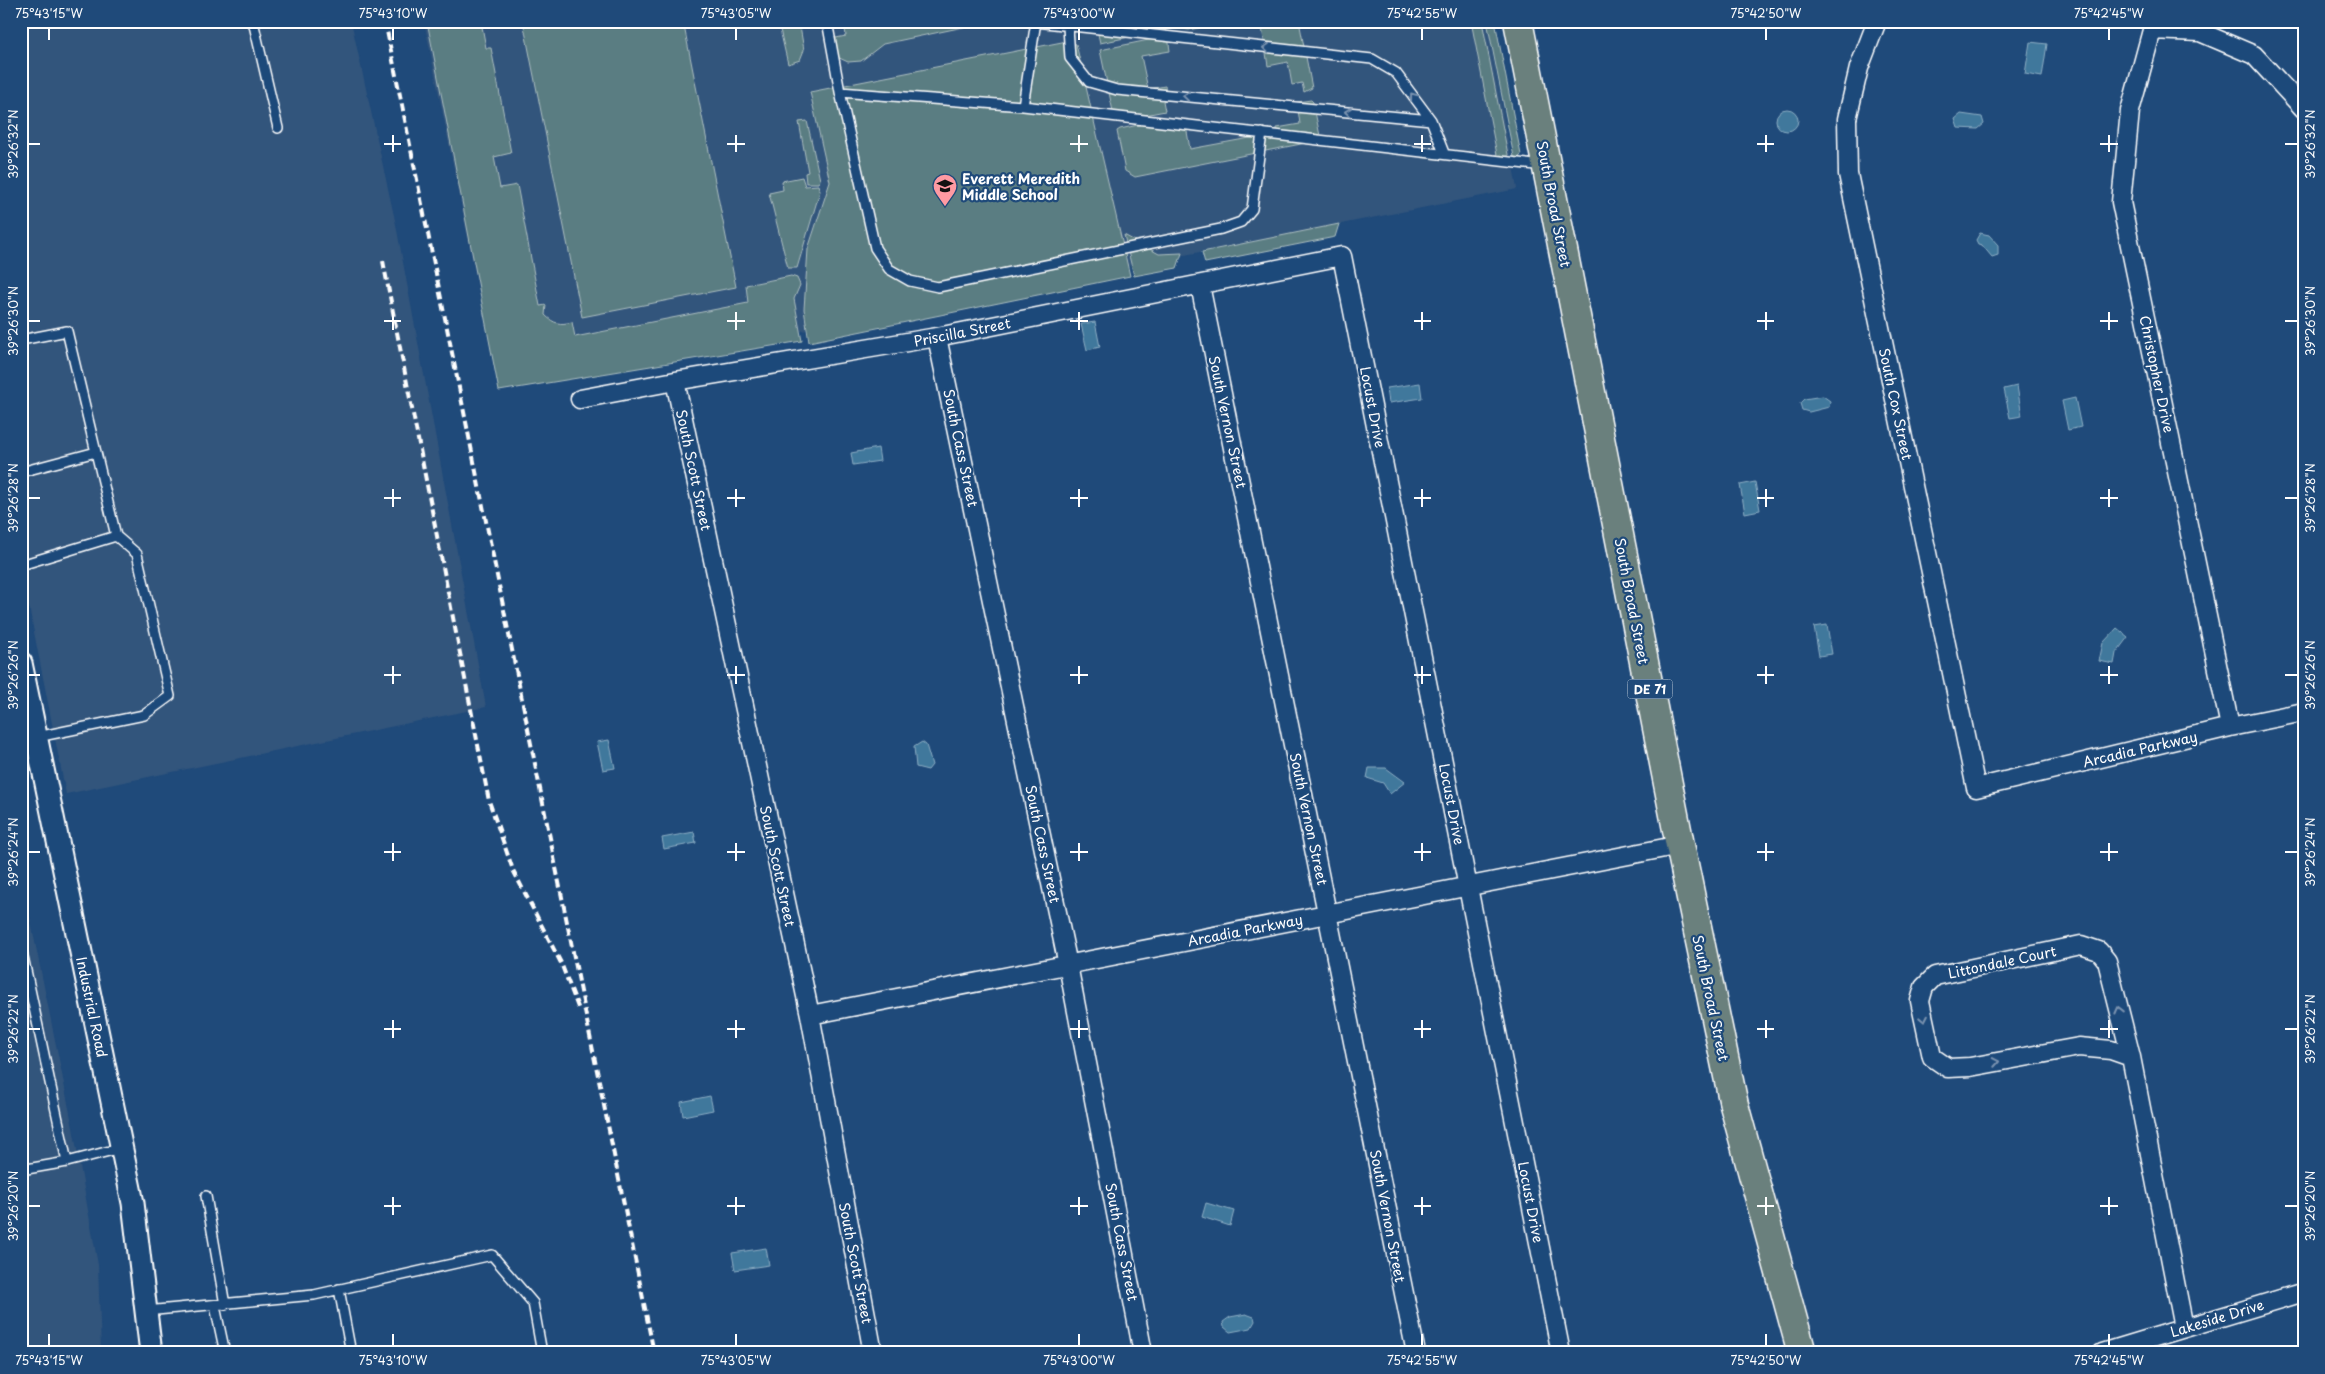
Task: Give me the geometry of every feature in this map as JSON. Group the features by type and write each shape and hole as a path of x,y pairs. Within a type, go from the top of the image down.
{"main road":[{"name":"South Broad Street","path":"1518,21 1680,845 1734,1105 1802,1353"}],"street":[{"name":"South Cox Street","path":"1877,21 1859,68 1847,119 1848,174 1976,788"},
{"path":"2153,26 2200,32 2254,54 2304,109"},
{"name":"Christopher Drive","path":"2153,26 2130,111 2121,202 2230,727"},
{"name":"Priscilla Street","path":"580,399 674,381 938,337 1342,256"},
{"name":"Locust Drive","path":"1342,256 1561,1353"},
{"name":"South Vernon Street","path":"1200,285 1416,1353"},
{"name":"South Cass Street","path":"938,337 1068,965 1143,1353"},
{"name":"South Scott Street","path":"674,381 810,1015 873,1353"},
{"name":"Industrial Road","path":"21,662 132,1203 151,1353"},
{"name":"Arcadia Parkway","path":"1976,788 2230,727 2304,712"},
{"name":"Arcadia Parkway","path":"810,1015 1680,845"},
{"name":"Littondale Court","path":"2131,1057 2111,1050 2079,1047 1970,1067 1948,1068 1932,1057 1920,1001 1924,986 1935,976 2081,945 2099,952 2108,961 2131,1057 2184,1328"},
{"name":"Lakeside Drive","path":"2102,1353 2304,1292"}],"lane":[{"path":"253,21 278,128"},
{"path":"827,21 840,92 876,248 889,269 910,282 938,287 1222,229 1241,222 1252,209 1262,133"},
{"path":"1024,106 1036,22 1372,59 1396,73 1431,120 1444,153"},
{"path":"1068,27 1070,58 1089,82 1117,90 1431,120"},
{"path":"840,92 1024,106 1444,153 1546,167"},
{"path":"21,340 66,331 116,536 137,554 170,696 144,715 37,737"},
{"path":"21,472 96,452"},
{"path":"21,564 116,536"},
{"path":"21,947 67,1162"},
{"path":"21,1170 67,1162 121,1148"},
{"path":"206,1196 225,1305"},
{"path":"146,1311 215,1306 314,1295 492,1255 533,1303 542,1353"},
{"path":"339,1289 351,1353"},
{"path":"215,1306 225,1353"}],"shaded area":[{"path":"21,21 351,21 396,225 486,707 66,794 21,566"},
{"name":"Everett Meredith Middle School","path":"424,21 1487,21 1517,189 499,391"},
{"path":"2030,42 2047,44 2042,77 2025,74"},
{"path":"1787,109 1795,112 1798,120 1795,128 1787,131 1779,128 1776,120 1779,112"},
{"path":"1961,114 1982,117 1984,124 1978,129 1958,128 1955,119"},
{"path":"1980,233 1989,235 1998,245 1998,255 1992,257 1982,245 1978,244 1976,240"},
{"path":"1095,322 1100,347 1087,350 1081,324"},
{"path":"1420,383 1422,398 1389,403 1387,388"},
{"path":"2017,386 2022,416 2010,418 2004,389"},
{"path":"1823,396 1830,401 1829,407 1809,412 1802,410 1800,403 1804,399"},
{"path":"2075,398 2081,427 2068,430 2062,401"},
{"path":"878,448 880,461 853,465 851,453"},
{"path":"1755,482 1760,510 1745,513 1740,485"},
{"path":"1827,625 1832,654 1819,656 1814,627"},
{"path":"2117,628 2128,637 2116,653 2114,664 2099,661 2103,643"},
{"path":"609,740 615,768 603,770 597,742"},
{"path":"922,742 926,745 932,765 928,770 916,767 914,747"},
{"path":"1369,768 1386,768 1405,782 1390,794 1383,783 1367,778"},
{"path":"694,832 696,843 664,849 662,838"},
{"path":"21,874 73,1128 98,1265 101,1353 21,1353"},
{"path":"710,1096 713,1110 683,1116 681,1102"},
{"path":"1206,1203 1234,1211 1230,1226 1202,1217"},
{"path":"766,1248 769,1265 735,1270 732,1253"},
{"path":"1246,1314 1254,1317 1255,1321 1251,1328 1230,1332 1224,1327 1223,1322 1230,1317"}],"green space":[{"path":"427,21 481,21 486,48 491,48 511,153 494,157 500,188 517,185 540,306 546,305 545,315 548,318 557,323 572,322 575,337 748,303 746,285 791,276 797,278 800,285 794,299 802,341 499,391"},
{"path":"523,21 683,21 736,287 582,317"},
{"path":"778,21 799,21 804,50 800,60 788,64"},
{"path":"844,21 992,21 883,44 861,61 848,62 835,56 831,39 846,36"},
{"path":"1095,21 1211,21 1212,25 1189,30 1174,28 1100,43"},
{"path":"1261,21 1299,21 1312,88 1304,92 1302,83 1292,85 1288,62 1268,66"},
{"path":"1471,21 1482,21 1510,165 1498,160"},
{"path":"1487,21 1495,21 1521,155 1515,162"},
{"path":"1168,36 1170,51 1141,56 1148,89 1165,86 1168,99 1163,101 1165,111 1115,121 1100,50"},
{"path":"1067,41 1076,44 1130,276 809,342 804,309 808,249 830,182 810,92"},
{"path":"1311,100 1320,136 1316,141 1135,177 1125,171 1117,131 1120,129 1166,119 1168,128 1186,126 1190,149 1277,133 1277,128 1300,124 1297,102"},
{"path":"807,121 820,180 818,183 806,183 805,173 808,172 799,122"},
{"path":"802,177 805,186 818,185 820,191 797,268 788,268 769,193 783,190 782,181"},
{"path":"1339,224 1335,237 1205,263 1202,252"},
{"path":"1124,235 1159,254 1182,253 1177,268 1134,276"}],"railway":[{"path":"385,21 654,1353"},
{"path":"383,261 489,801 513,870 561,963 579,1010"}],"place":[{"name":"Everett Meredith Middle School","path":"945,207"}]}
